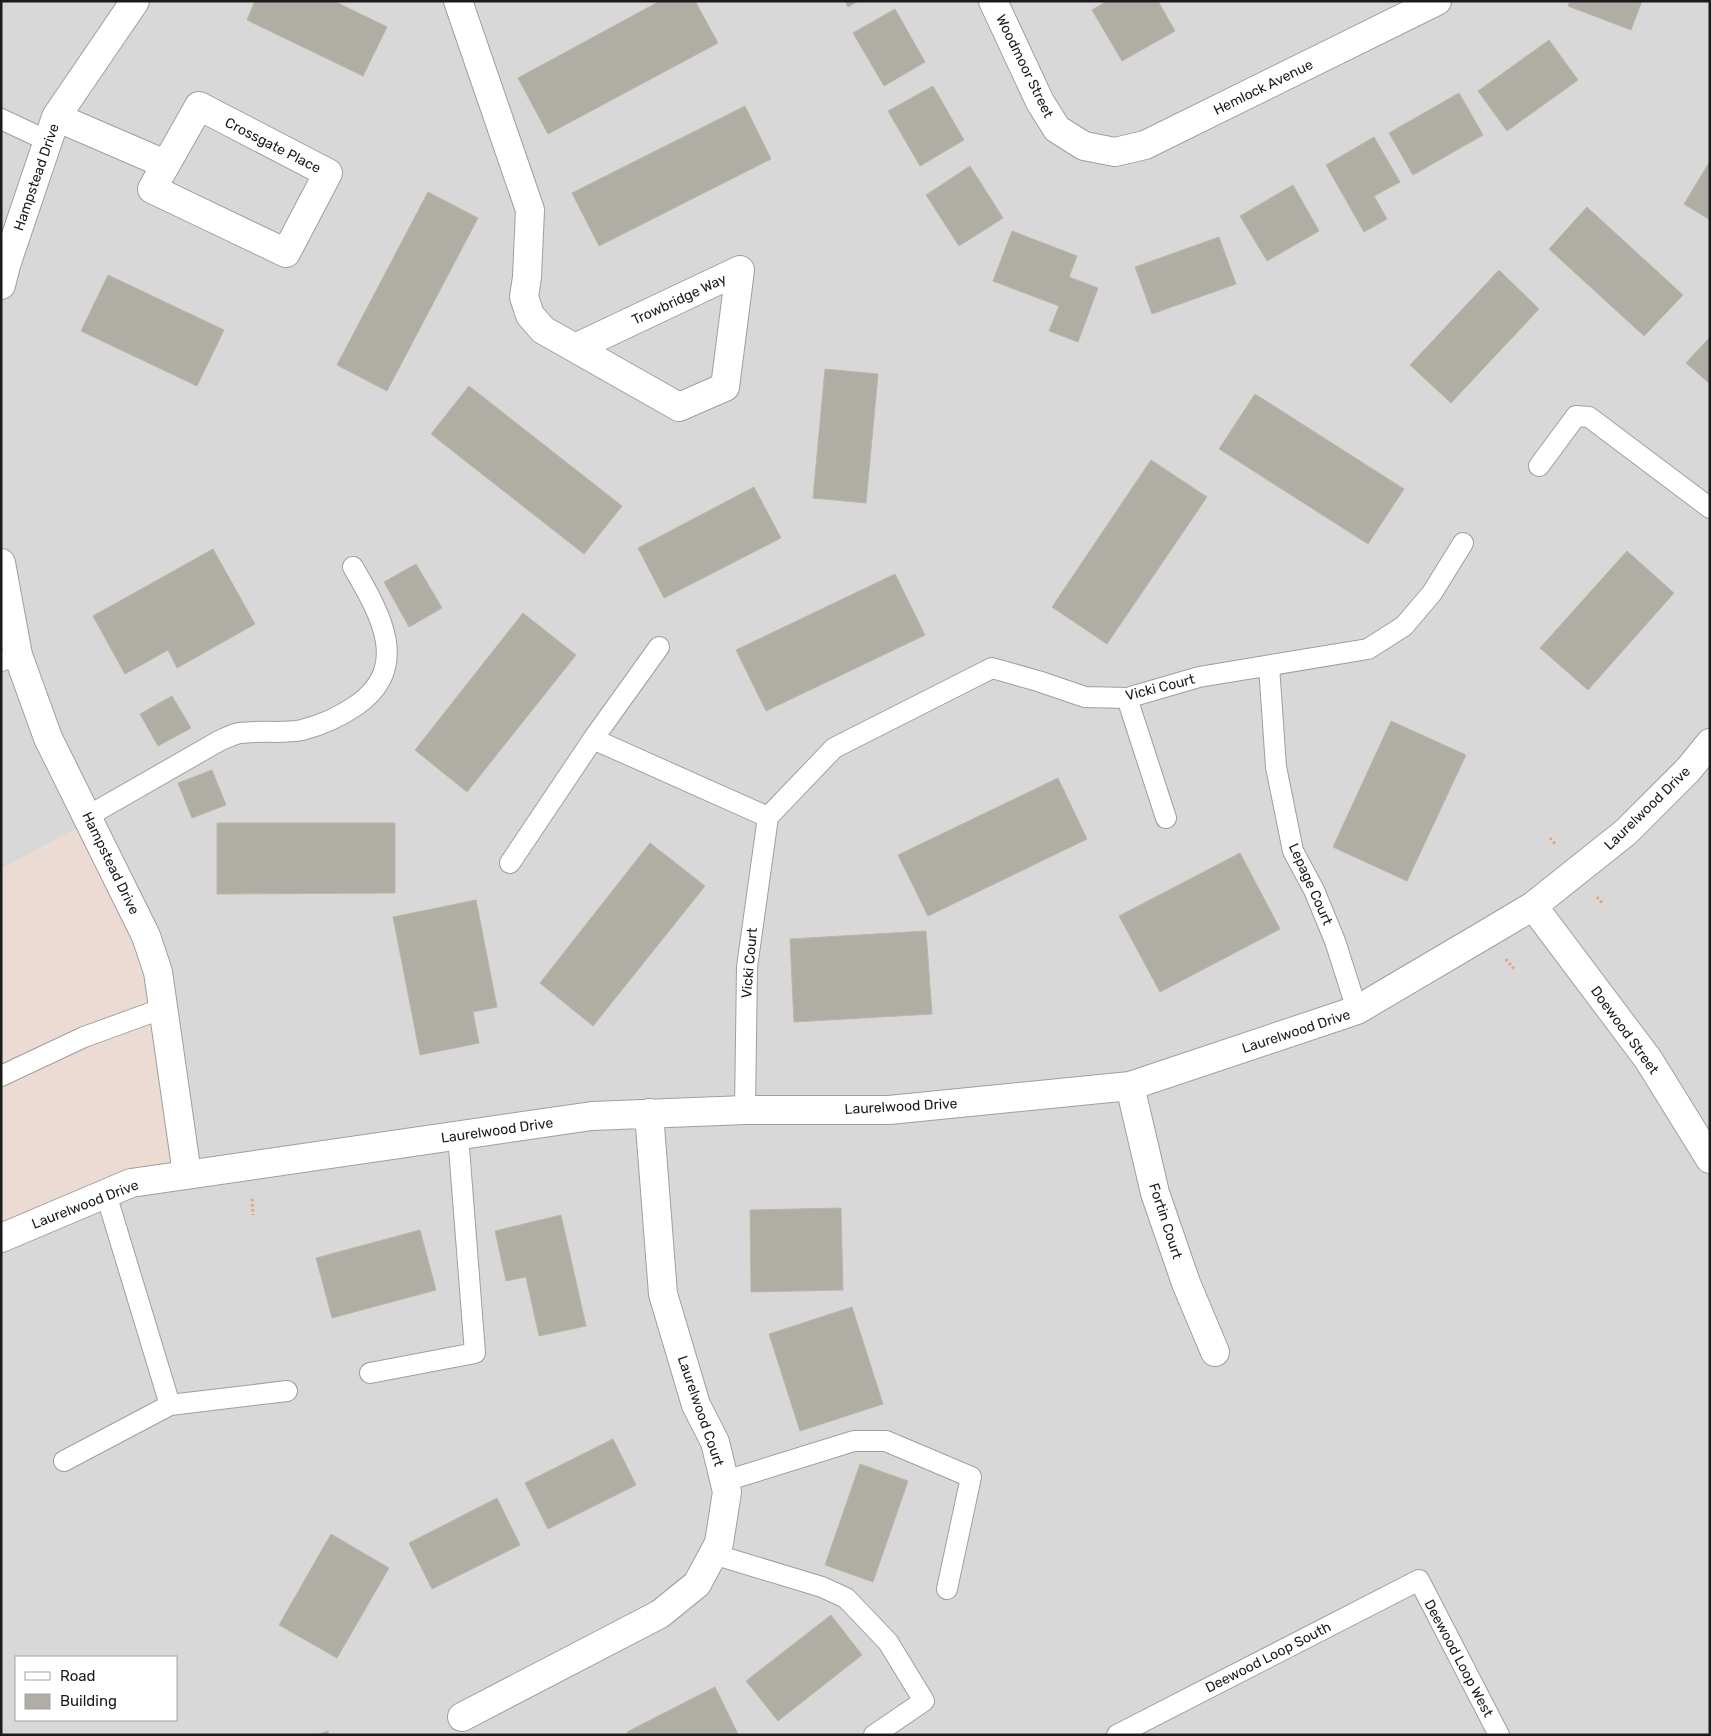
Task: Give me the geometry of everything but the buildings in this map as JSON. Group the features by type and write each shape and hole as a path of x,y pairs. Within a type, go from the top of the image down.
{"street":[{"name":"Hampstead Drive","path":"1,284 9,229 52,129 135,1"},
{"name":"Woodmoor Street","path":"993,1 1040,102 1057,129 1084,146"},
{"name":"Hemlock Avenue","path":"1084,146 1115,152 1145,145 1438,1"},
{"name":"Trowbridge Way","path":"461,3 530,210 527,278 524,297 530,316 543,330 679,407 725,388 740,270 575,348"},
{"name":"Crossgate Place","path":"199,106 328,173 286,253 152,189 165,164 199,106"},
{"path":"52,129 165,164"},
{"name":"Hampstead Drive","path":"1,563 10,658 146,936 158,972 187,1174"},
{"name":"Laurelwood Drive","path":"1,1238 131,1183 592,1116 744,1110 889,1110 1130,1086 1357,1010 1533,906 1626,832 1688,770 1710,743"},
{"name":"Doewood Street","path":"1533,906 1648,1059 1710,1159"},
{"name":"Fortin Court","path":"1130,1086 1155,1192 1186,1283 1215,1352"},
{"name":"Laurelwood Court","path":"462,1717 660,1614 697,1584 719,1543 727,1492 715,1442 696,1405 663,1294 649,1113"}],"lane":[{"path":"1,118 52,129"},
{"path":"1539,466 1576,416 1589,417 1710,508"},
{"name":"Vicki Court","path":"744,1110 747,967 768,817 834,748 992,668 1038,681 1085,698 1127,698 1199,677 1368,649 1404,626 1432,593 1463,544"},
{"path":"88,816 238,733 301,730 342,716 370,696 386,672 388,646 378,610 353,567"},
{"path":"510,862 593,739 660,647"},
{"name":"Lepage Court","path":"1269,666 1276,767 1293,851 1314,890 1336,941 1357,1010"},
{"path":"1127,698 1166,818"},
{"path":"593,739 768,817"},
{"path":"1,1076 84,1037 164,1008"},
{"path":"370,1373 476,1352 458,1136"},
{"path":"106,1194 170,1405"},
{"path":"64,1461 170,1405 287,1391"},
{"path":"724,1481 854,1441 886,1441 971,1477 946,1589"},
{"path":"713,1554 822,1587 846,1598 888,1642 924,1701 874,1735"},
{"name":"Deewood Loop South","path":"1117,1735 1419,1580"},
{"name":"Deewood Loop West","path":"1419,1580 1499,1735"}],"path":[{"path":"1506,958 1514,969"},
{"path":"252,1194 253,1216"}],"shaded area":[{"path":"1,1 1710,1 1710,1735 1,1735 1,1239 93,820 1,869"},
{"path":"93,820 152,946 185,1171 1,1239 1,869"}]}
